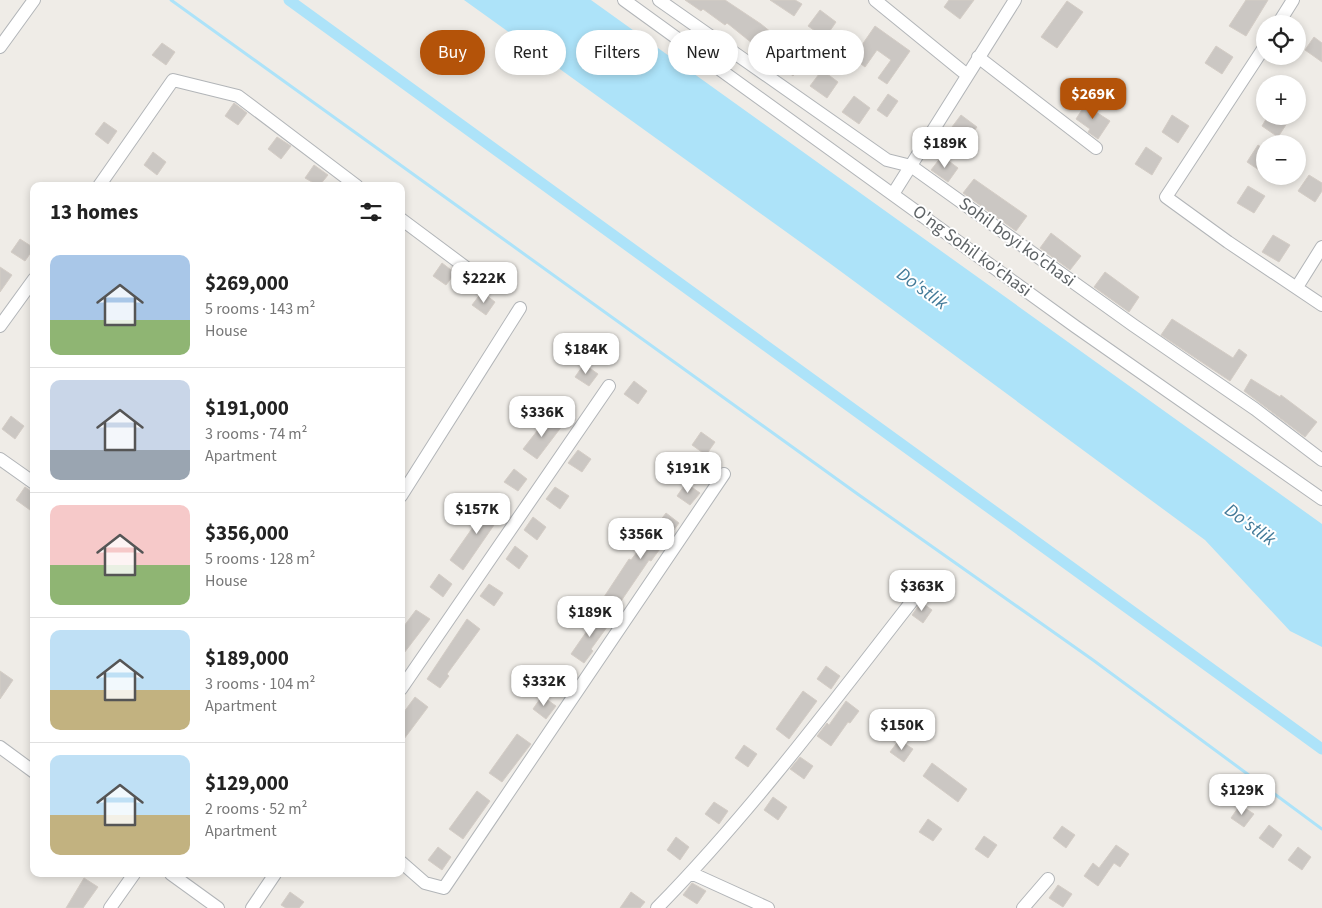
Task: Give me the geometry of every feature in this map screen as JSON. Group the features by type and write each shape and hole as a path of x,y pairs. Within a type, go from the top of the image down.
{"street":[{"path":"0,47 34,0"},
{"name":"O'ng Sohil ko'chasi","path":"624,0 1076,327 1322,499"},
{"name":"Sohil boyi ko'chasi","path":"659,0 887,160 911,166 1133,325 1255,409 1322,460"},
{"path":"875,0 968,75"},
{"path":"893,194 1015,0"},
{"path":"1284,15 1293,0"},
{"path":"978,58 1096,148"},
{"path":"1256,60 1166,197 1228,242 1322,304"},
{"path":"102,182 173,80 238,96 352,182"},
{"path":"405,222 492,287"},
{"path":"1297,287 1322,247"},
{"path":"0,326 30,285"},
{"path":"405,485 520,308"},
{"path":"405,683 609,386"},
{"path":"0,459 30,480"},
{"path":"405,866 425,883 444,888 724,474"},
{"path":"657,908 755,801 916,596"},
{"path":"0,748 30,769"},
{"path":"691,873 768,908"},
{"path":"110,908 132,877"},
{"path":"175,877 218,908"},
{"path":"252,908 273,877"},
{"path":"1023,908 1048,879"}],"water":[{"name":"Do'stlik","path":"464,0 591,0 633,30 576,30 576,75 658,75 658,48 668,55 668,75 696,75 1322,524 1322,647 1290,631 1205,540 828,262 566,73 566,30 506,30"}],"building":[{"path":"685,0 725,0 768,30 748,30 748,40 727,23 725,25 703,9 701,11"},
{"path":"770,0 795,0 802,4 794,16"},
{"path":"949,0 974,0 960,19 944,7"},
{"path":"1246,0 1268,0 1259,15 1256,15 1256,20 1246,36 1229,26"},
{"path":"1067,1 1083,12 1057,48 1041,37"},
{"path":"820,10 836,22 830,30 814,30 808,26"},
{"path":"875,26 910,51 887,84 878,78 891,60 877,50 865,67 864,42"},
{"path":"1314,37 1322,43 1322,62 1306,51"},
{"path":"162,43 175,52 166,65 152,55"},
{"path":"1216,46 1233,57 1222,74 1205,63"},
{"path":"818,75 829,75 838,82 827,98 810,86"},
{"path":"888,94 898,101 887,117 877,110"},
{"path":"854,96 870,108 859,124 842,112"},
{"path":"1087,102 1097,109 1096,112 1110,121 1098,139 1088,132 1090,129 1076,119"},
{"path":"234,103 247,113 238,125 225,116"},
{"path":"961,115 977,127 965,143 949,131"},
{"path":"1172,115 1189,126 1178,143 1162,132"},
{"path":"104,122 117,131 108,144 95,134"},
{"path":"1286,125 1279,135 1275,135 1262,126"},
{"path":"277,137 291,146 281,159 268,149"},
{"path":"1146,147 1162,158 1152,175 1135,164"},
{"path":"1256,148 1256,168 1247,162"},
{"path":"153,152 166,162 157,175 144,165"},
{"path":"942,156 958,168 948,182 931,170"},
{"path":"314,165 328,175 322,182 312,182 305,178"},
{"path":"1309,175 1322,183 1322,191 1315,202 1298,191 1302,185 1306,185 1306,179"},
{"path":"974,179 1027,216 1016,231 963,193"},
{"path":"1248,186 1265,196 1254,213 1237,203"},
{"path":"1051,233 1081,256 1070,270 1040,248"},
{"path":"1273,235 1290,245 1279,262 1262,252"},
{"path":"20,239 30,245 30,254 25,261 11,252"},
{"path":"442,263 455,273 446,285 433,276"},
{"path":"0,267 12,275 0,292"},
{"path":"1105,272 1139,297 1129,312 1094,287"},
{"path":"482,292 495,302 486,315 472,305"},
{"path":"1172,319 1233,358 1239,349 1247,355 1230,381 1161,335"},
{"path":"584,364 598,374 589,386 575,377"},
{"path":"1251,379 1280,397 1281,395 1317,422 1305,437 1244,391"},
{"path":"634,381 647,391 638,404 624,394"},
{"path":"11,416 24,426 15,439 2,429"},
{"path":"548,417 562,426 537,459 523,449"},
{"path":"701,432 715,442 706,455 692,445"},
{"path":"578,450 591,459 582,472 568,463"},
{"path":"514,469 527,479 518,491 504,482"},
{"path":"686,483 700,493 690,505 677,496"},
{"path":"25,487 30,490 30,510 16,500"},
{"path":"555,487 569,496 560,509 546,499"},
{"path":"492,500 505,509 463,570 450,560"},
{"path":"666,513 679,523 651,561 649,560 617,607 604,597 629,559 631,560"},
{"path":"533,517 546,527 537,540 524,530"},
{"path":"515,546 528,556 519,569 506,559"},
{"path":"439,574 452,584 443,597 430,587"},
{"path":"489,584 503,593 494,606 480,596"},
{"path":"921,602 932,610 923,623 912,615"},
{"path":"416,610 430,619 405,652 405,625"},
{"path":"596,613 610,623 591,649 593,651 584,663 571,654 589,628 587,626"},
{"path":"467,619 480,629 447,674 449,676 440,688 427,679"},
{"path":"826,666 840,676 831,689 817,679"},
{"path":"562,669 576,679 566,692 553,682"},
{"path":"0,671 13,680 0,699"},
{"path":"803,691 817,701 789,739 776,729"},
{"path":"542,696 556,706 546,719 533,709"},
{"path":"415,697 428,707 405,738 405,711"},
{"path":"846,701 859,711 850,723 848,722 831,746 817,736 827,723 829,725"},
{"path":"517,734 531,744 502,782 489,773"},
{"path":"899,740 913,749 904,762 890,752"},
{"path":"744,745 757,754 748,767 735,758"},
{"path":"800,757 813,766 804,779 790,769"},
{"path":"932,763 967,789 958,802 923,776"},
{"path":"477,791 490,801 463,839 449,829"},
{"path":"773,797 787,807 778,820 764,810"},
{"path":"714,802 728,811 719,824 705,814"},
{"path":"1240,805 1254,814 1244,827 1231,818"},
{"path":"928,819 942,829 933,841 919,832"},
{"path":"1269,825 1282,835 1273,848 1259,838"},
{"path":"1062,826 1075,835 1066,848 1053,838"},
{"path":"984,836 997,845 988,858 975,849"},
{"path":"676,837 689,847 680,860 667,850"},
{"path":"1116,845 1129,854 1120,867 1114,863 1098,886 1084,876 1093,863 1099,868"},
{"path":"438,847 451,857 442,870 428,860"},
{"path":"1298,847 1311,857 1302,870 1288,860"},
{"path":"84,878 98,887 83,908 66,908"},
{"path":"692,883 706,891 697,904 683,895"},
{"path":"1058,885 1072,894 1063,907 1049,898"},
{"path":"290,892 304,902 299,908 286,908 281,905"},
{"path":"631,892 645,902 640,908 620,908"}],"waterway":[{"path":"171,0 859,495 1093,660 1322,829"},
{"path":"289,0 1322,749"}]}
